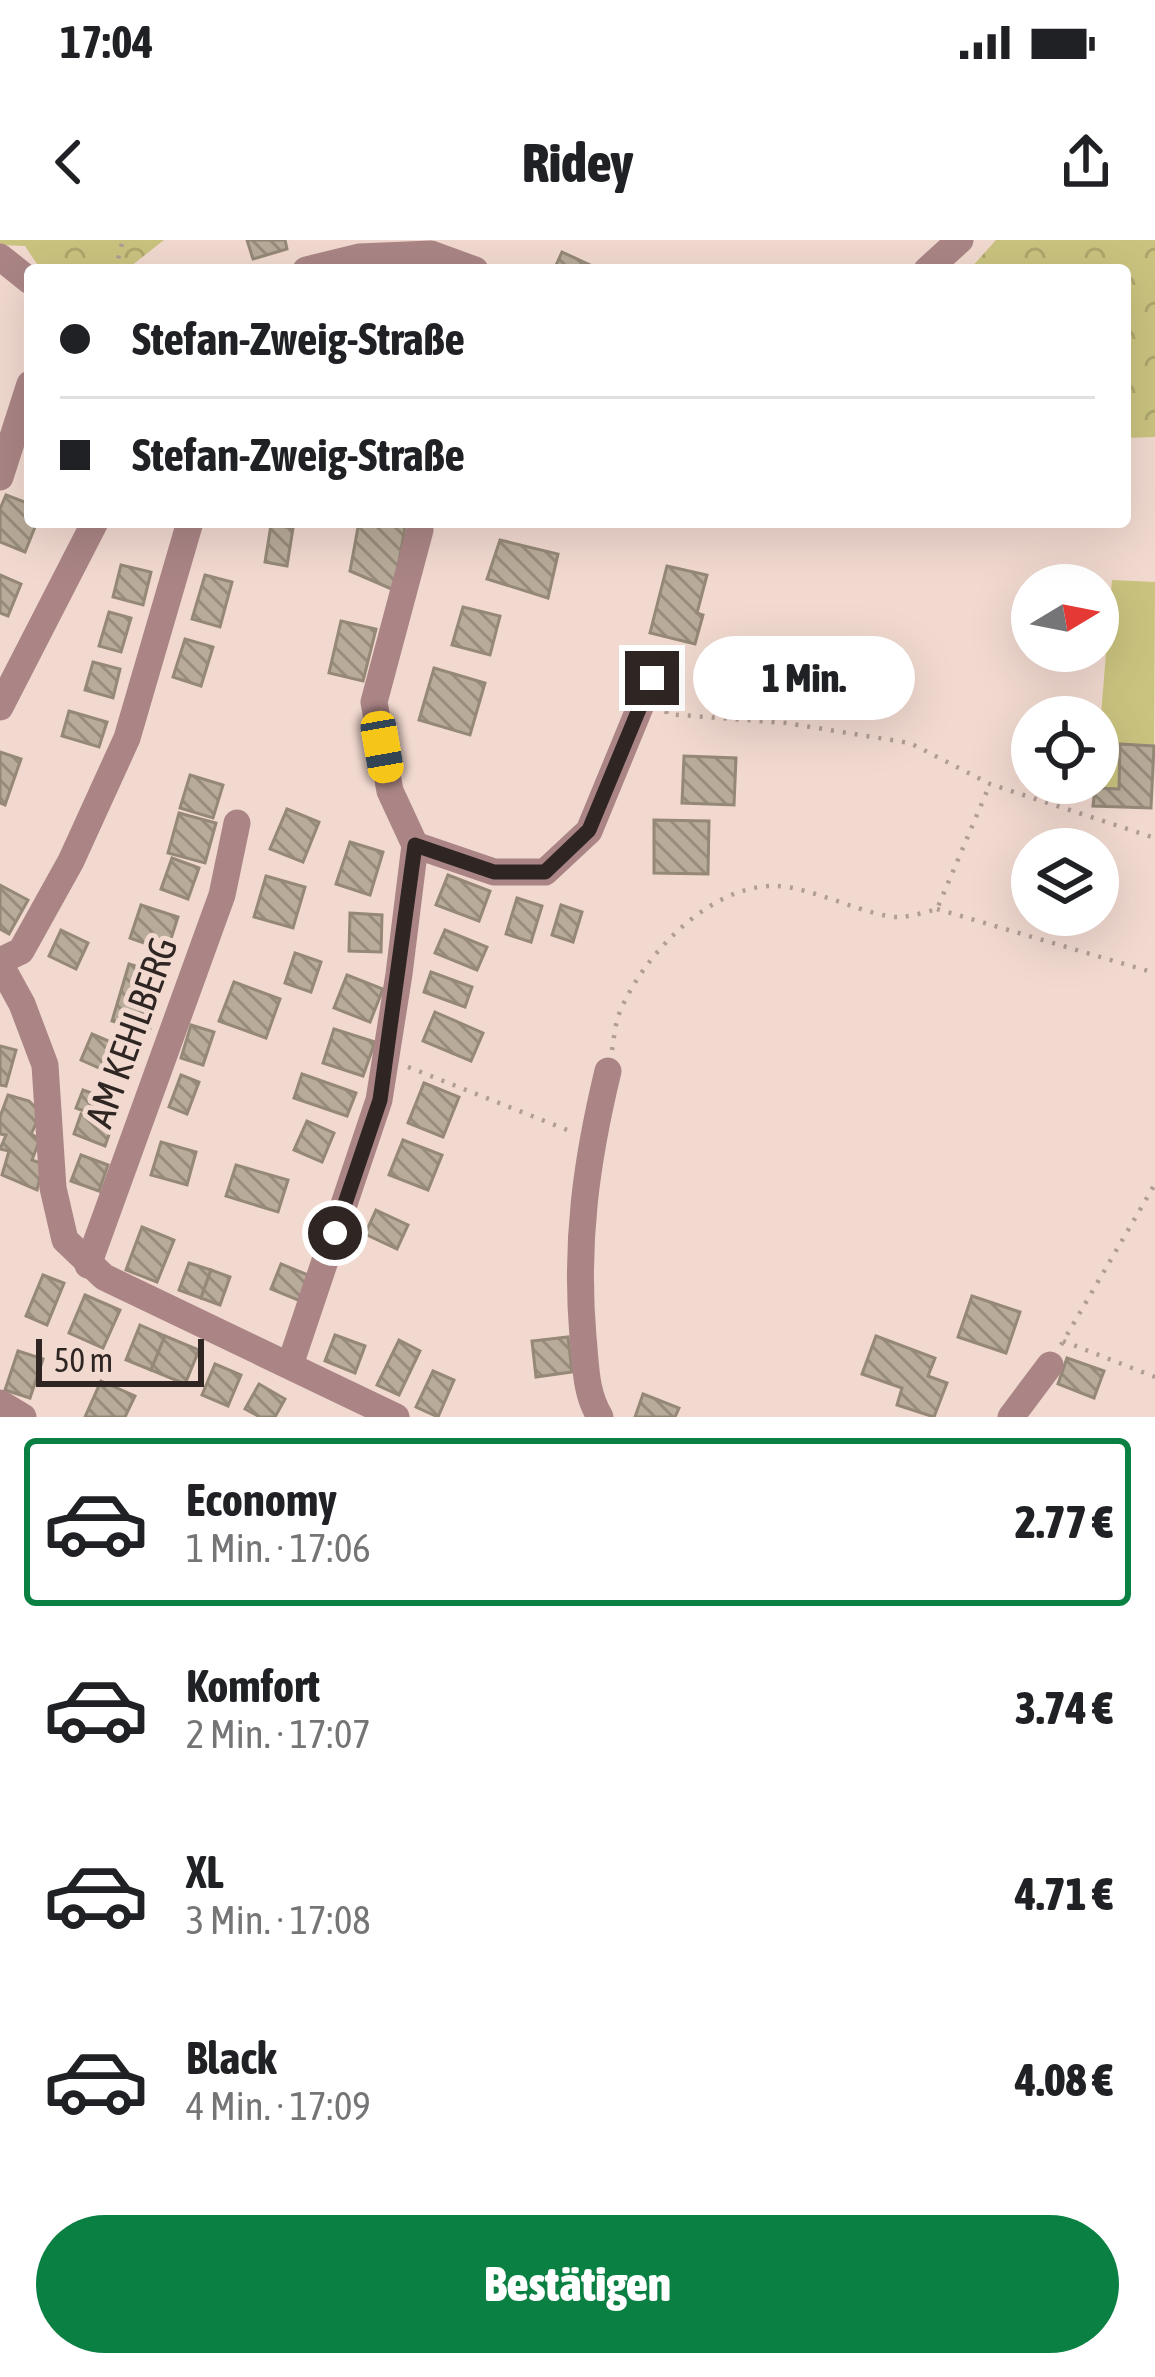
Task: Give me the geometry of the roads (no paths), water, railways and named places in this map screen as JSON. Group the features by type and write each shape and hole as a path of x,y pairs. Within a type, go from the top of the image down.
{"street":[{"path":"934,264 960,240"},
{"path":"330,264 358,257 431,254 458,264"},
{"path":"0,257 24,276"},
{"path":"0,477 24,403"},
{"path":"0,707 92,528"},
{"path":"188,528 127,738 70,861 21,951 0,963 45,1065 53,1188 65,1240 104,1277 396,1417"},
{"path":"290,1365 380,1100 415,845 390,791 374,702 420,530"},
{"path":"415,845 494,872 545,872 589,830 652,678"},
{"name":"AM KEHLBERG","path":"88,1265 222,895 237,823"},
{"path":"600,1417 588,1393 580,1303 582,1199 608,1071"},
{"path":"1011,1417 1056,1353"},
{"path":"0,1402 22,1417"}]}
